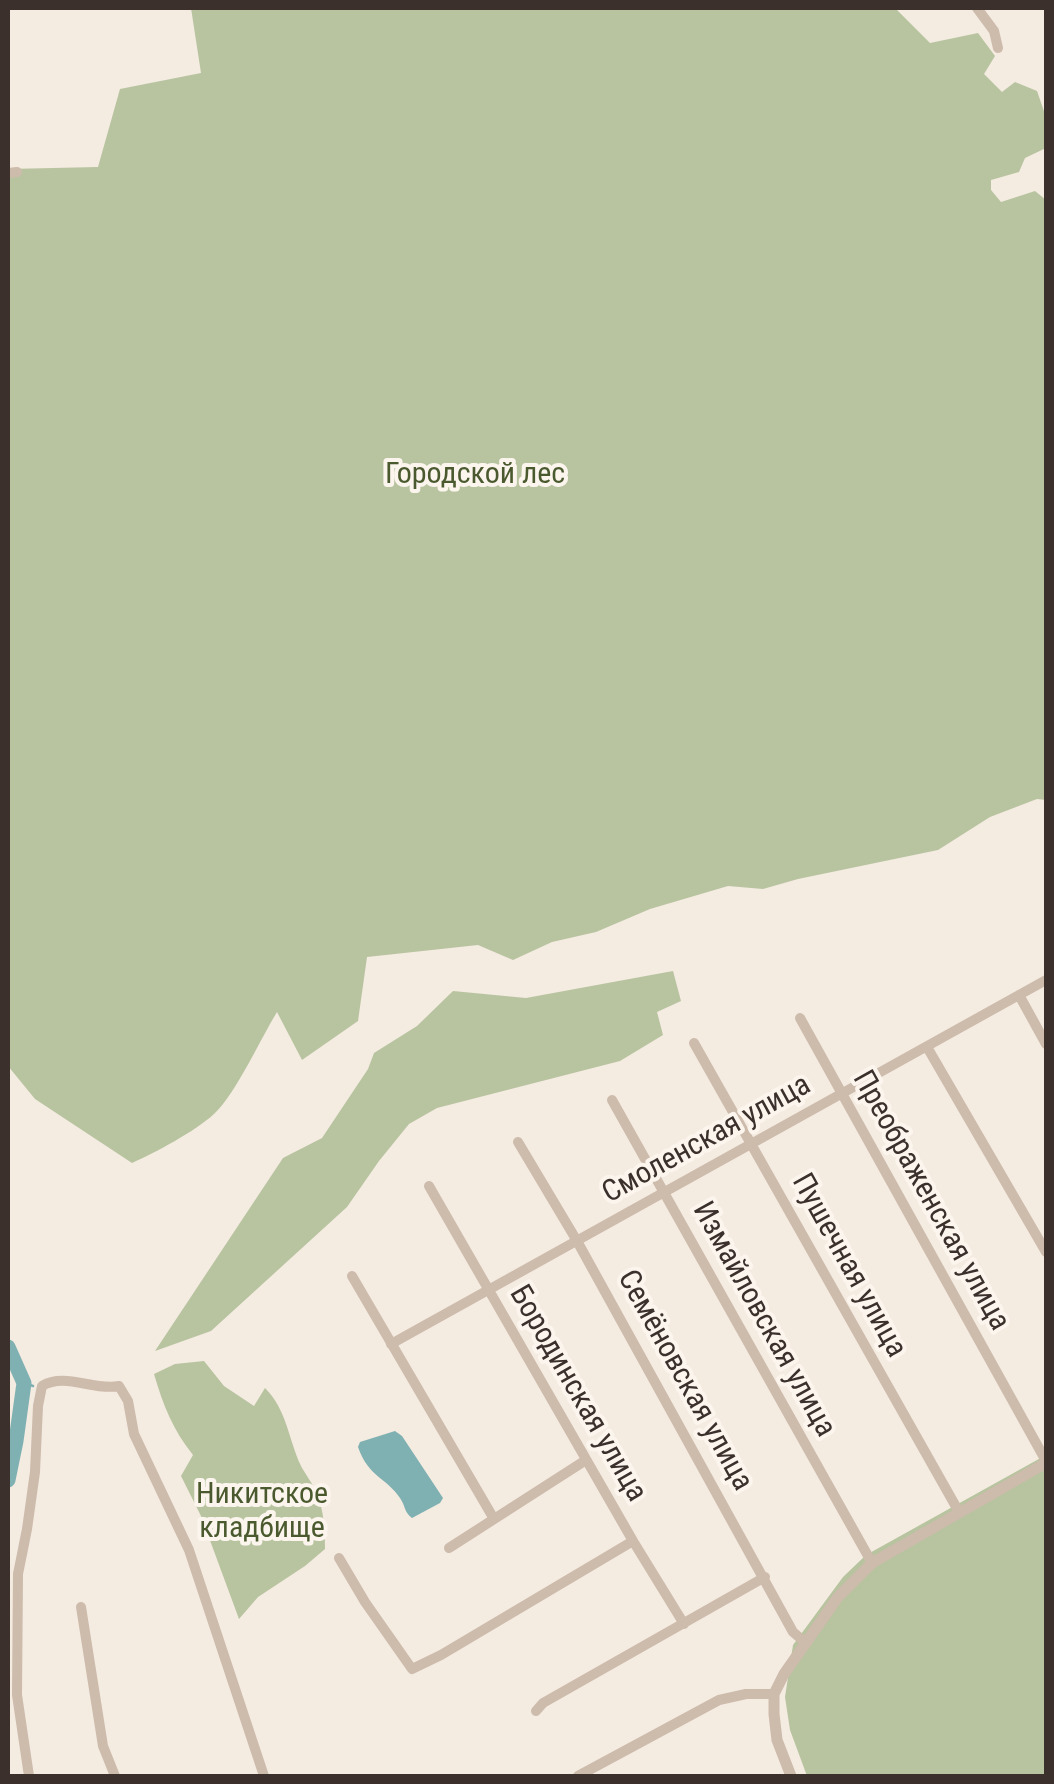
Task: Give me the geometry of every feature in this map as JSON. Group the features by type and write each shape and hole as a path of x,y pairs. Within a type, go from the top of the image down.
{"street":[{"path":"977,8 994,31 998,48"},
{"name":"Смоленская улица","path":"391,1344 1046,980"},
{"path":"1019,996 1046,1044"},
{"name":"Преображенская улица","path":"800,1018 1046,1462"},
{"name":"Пушечная улица","path":"694,1043 960,1512"},
{"path":"927,1047 1046,1252"},
{"name":"Измайловская улица","path":"612,1100 872,1563"},
{"name":"Семёновская улица","path":"518,1142 794,1632 806,1643"},
{"name":"Бородинская улица","path":"429,1186 684,1624"},
{"path":"352,1276 494,1519"},
{"path":"29,1776 18,1695 18,1574 35,1472 38,1406 42,1386 52,1380 106,1389 120,1386 128,1401 134,1434 189,1550 264,1776"},
{"path":"448,1548 586,1460"},
{"path":"791,1776 777,1740 774,1694 838,1597 872,1563 1046,1462"},
{"path":"339,1558 412,1669 633,1541"},
{"path":"536,1711 543,1703 765,1577"},
{"path":"81,1607 103,1746 115,1776"},
{"path":"578,1776 719,1700 746,1694 774,1694"}],"green space":[{"name":"Городской лес","path":"191,8 895,8 930,43 978,33 995,56 984,74 1002,92 1015,82 1037,91 1046,117 1046,148 1025,158 1019,172 991,180 991,190 1001,202 1035,191 1046,200 1046,800 1037,799 990,817 938,850 763,889 728,886 650,909 596,932 552,942 513,960 478,945 367,957 358,1021 302,1060 277,1012 239,1080 214,1114 186,1135 132,1163 35,1099 8,1066 8,169 98,167 120,89 201,73"},
{"path":"673,971 681,1001 657,1012 663,1035 620,1061 437,1108 409,1124 347,1207 211,1331 155,1351 283,1158 322,1138 368,1069 374,1053 417,1026 453,991 526,998"},
{"name":"Никитское кладбище","path":"204,1361 224,1386 254,1406 265,1388 272,1397 317,1494 324,1521 325,1549 258,1597 239,1619 201,1516 181,1476 193,1455 169,1417 154,1374 175,1364"},
{"path":"1046,1455 1046,1776 807,1776 790,1730 785,1697 793,1645 843,1577 866,1555"}],"water":[{"path":"395,1431 443,1498 412,1518 395,1491 367,1465 358,1447 360,1442"}],"waterway":[{"path":"8,1347 24,1383 8,1480"},
{"path":"24,1383 33,1386"}]}
